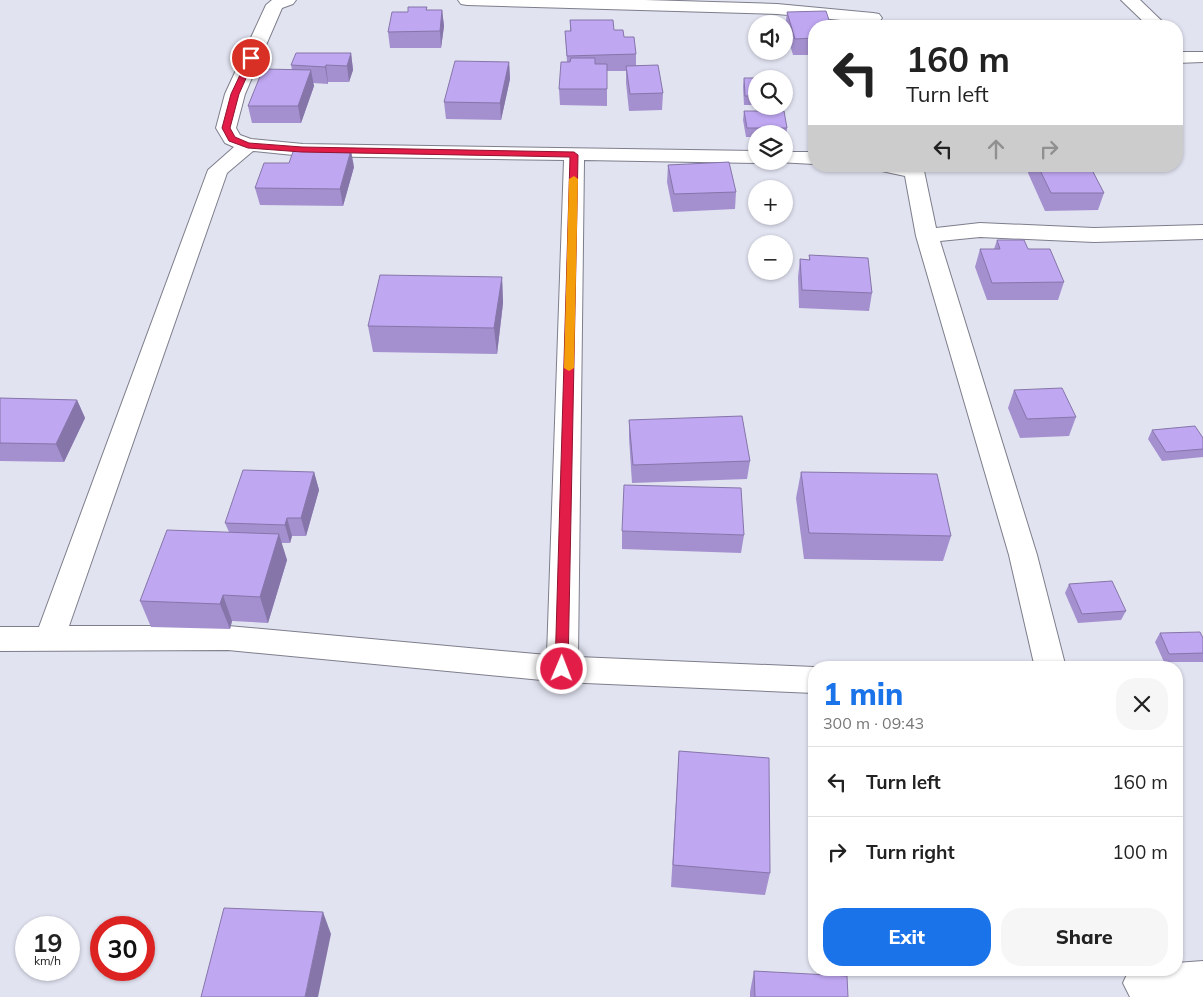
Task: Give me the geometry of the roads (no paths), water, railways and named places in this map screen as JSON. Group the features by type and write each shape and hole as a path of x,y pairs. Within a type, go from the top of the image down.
{"street":[{"path":"287,0 275,5 235,94 226,128 232,139 248,146 302,150 748,157"},
{"path":"467,0 777,9 830,12 865,20"},
{"path":"867,0 873,20"},
{"path":"1130,0 1152,20"},
{"path":"1183,58 1203,57"},
{"path":"50,638 218,170 248,146"},
{"path":"562,669 574,155"},
{"path":"793,158 808,158"},
{"path":"914,172 927,236 1024,555 1049,661"},
{"path":"927,236 980,230 1094,235 1203,232"},
{"path":"0,639 228,638 562,669 808,680"},
{"path":"1142,984 1203,980"}]}
